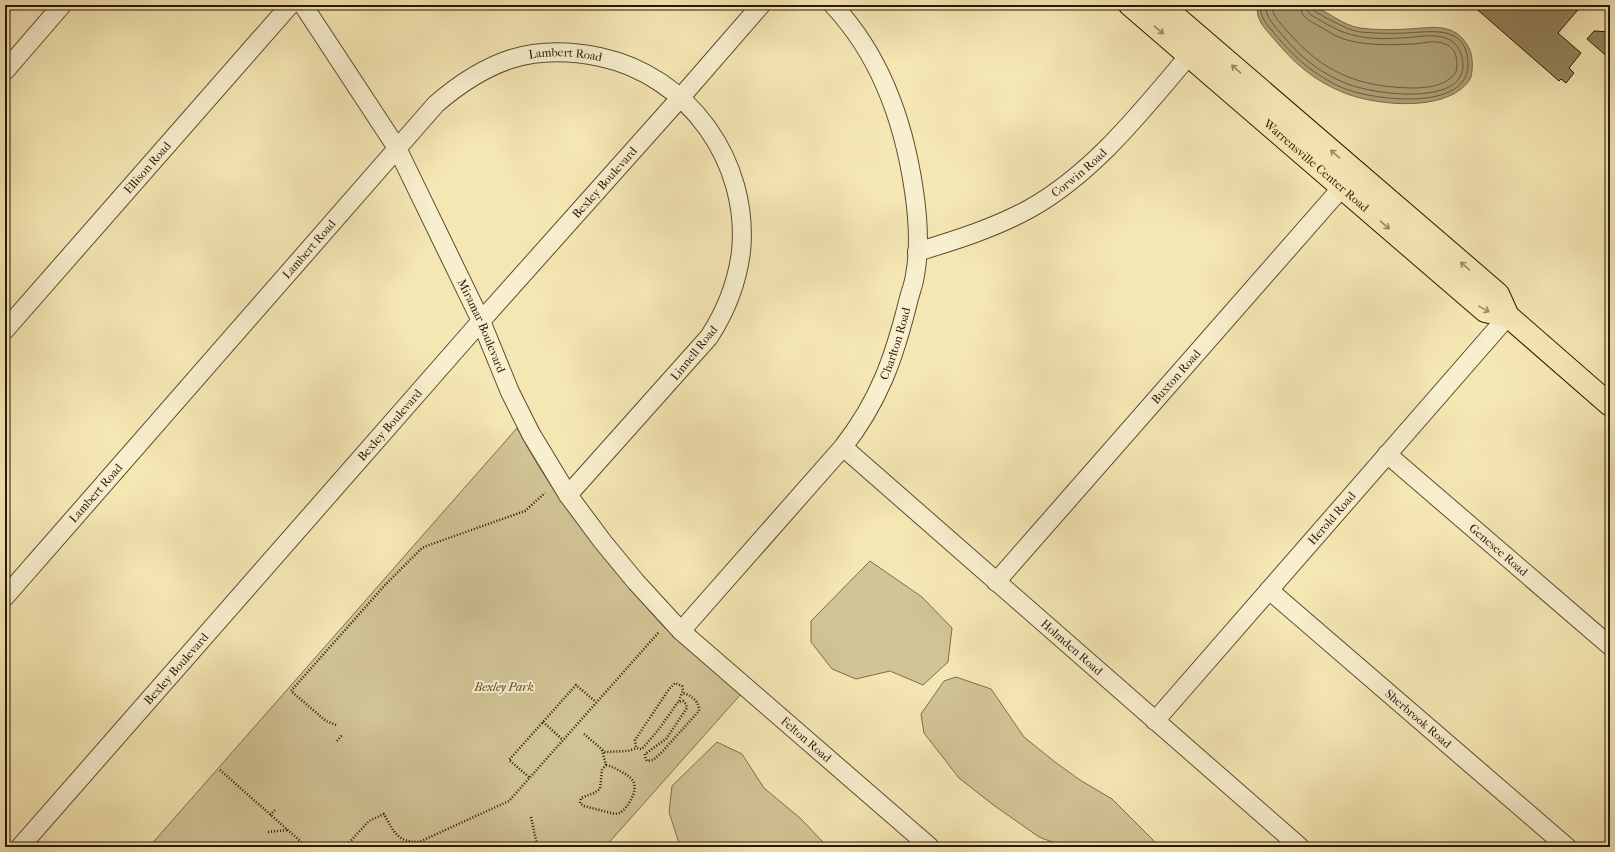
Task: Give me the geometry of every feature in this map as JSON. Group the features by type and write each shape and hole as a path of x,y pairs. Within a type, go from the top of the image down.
{"main road":[{"name":"Warrensville Center Road","path":"1130,5 1196,48 1349,180 1498,294 1508,316 1610,405"},
{"name":"Warrensville Center Road","path":"1162,5 1196,48"}],"street":[{"path":"5,71 62,5"},
{"name":"Ellison Road","path":"5,330 290,5"},
{"name":"Miramar Boulevard","path":"303,5 398,148 481,321 510,392 531,434 568,495 608,548 636,582 681,631"},
{"name":"Bexley Boulevard","path":"20,847 481,321 681,97 760,5"},
{"name":"Charlton Road","path":"681,631 843,447 856,430 872,404 887,372 904,322 915,275 917,252 917,213 912,173 902,129 893,103 872,57 854,31 833,5"},
{"name":"Corwin Road","path":"917,252 995,226 1054,194 1078,176 1106,151 1196,48"},
{"name":"Lambert Road","path":"5,597 436,104 453,89 490,67 520,57 562,52 606,58 642,71 681,97"},
{"name":"Linnell Road","path":"568,495 709,336 722,317 737,275 741,252 740,209 730,170 712,134 681,97"},
{"name":"Buxton Road","path":"996,582 1349,180"},
{"name":"Herold Road","path":"1155,721 1508,316"},
{"name":"Holmden Road","path":"843,447 1300,847"},
{"name":"Genesee Road","path":"1387,454 1610,646"},
{"name":"Sherbrook Road","path":"1269,590 1567,847"},
{"name":"Felton Road","path":"681,631 930,847"}],"path":[{"path":"336,725 326,721 291,691 385,585 422,548 525,511 545,494"},
{"path":"345,847 368,821 384,814 396,835 400,838 409,841 423,841 509,801 659,632"},
{"path":"584,734 602,750 610,752 628,751 637,748 642,749 653,738 679,701 683,693 683,688 679,684 675,683 671,686 635,740 635,746 637,748"},
{"path":"529,777 509,760 576,685 596,702"},
{"path":"679,701 683,701 687,708 666,739 646,754 645,757 647,761 653,760 661,753 699,711 699,706 695,701 688,694 683,693"},
{"path":"543,722 562,740"},
{"path":"337,741 342,735"},
{"path":"602,750 606,765"},
{"path":"606,765 629,777 634,784 634,791 631,800 620,814 586,807 580,803 581,798 594,793 600,788 602,770 606,765"},
{"path":"220,770 307,847"},
{"path":"270,814 275,810"},
{"path":"531,817 539,847"},
{"path":"268,832 288,830"}],"green space":[{"name":"Bexley Park","path":"517,428 551,486 591,540 630,588 661,624 690,651 741,694 605,847 149,847"},
{"path":"870,561 922,597 952,628 948,662 923,685 890,671 856,679 832,669 811,642 811,621"},
{"path":"956,677 991,689 1024,737 1080,780 1112,799 1153,840 1157,847 1065,847 1039,837 992,804 959,778 924,733 921,714 944,681"},
{"path":"717,742 742,754 764,788 800,818 824,843 824,847 682,847 678,840 669,812 672,786"}],"water":[{"path":"1259,5 1309,5 1347,24 1360,28 1390,30 1434,27 1450,30 1463,39 1469,48 1472,62 1471,77 1467,84 1461,89 1449,96 1435,101 1403,104 1386,103 1355,97 1322,82 1296,63 1267,32 1261,23 1258,14"}],"building":[{"path":"1472,5 1582,5 1558,33 1581,53 1569,68 1574,73 1566,83 1561,79 1559,81"},
{"path":"1594,31 1610,32 1610,59 1587,39"}]}
